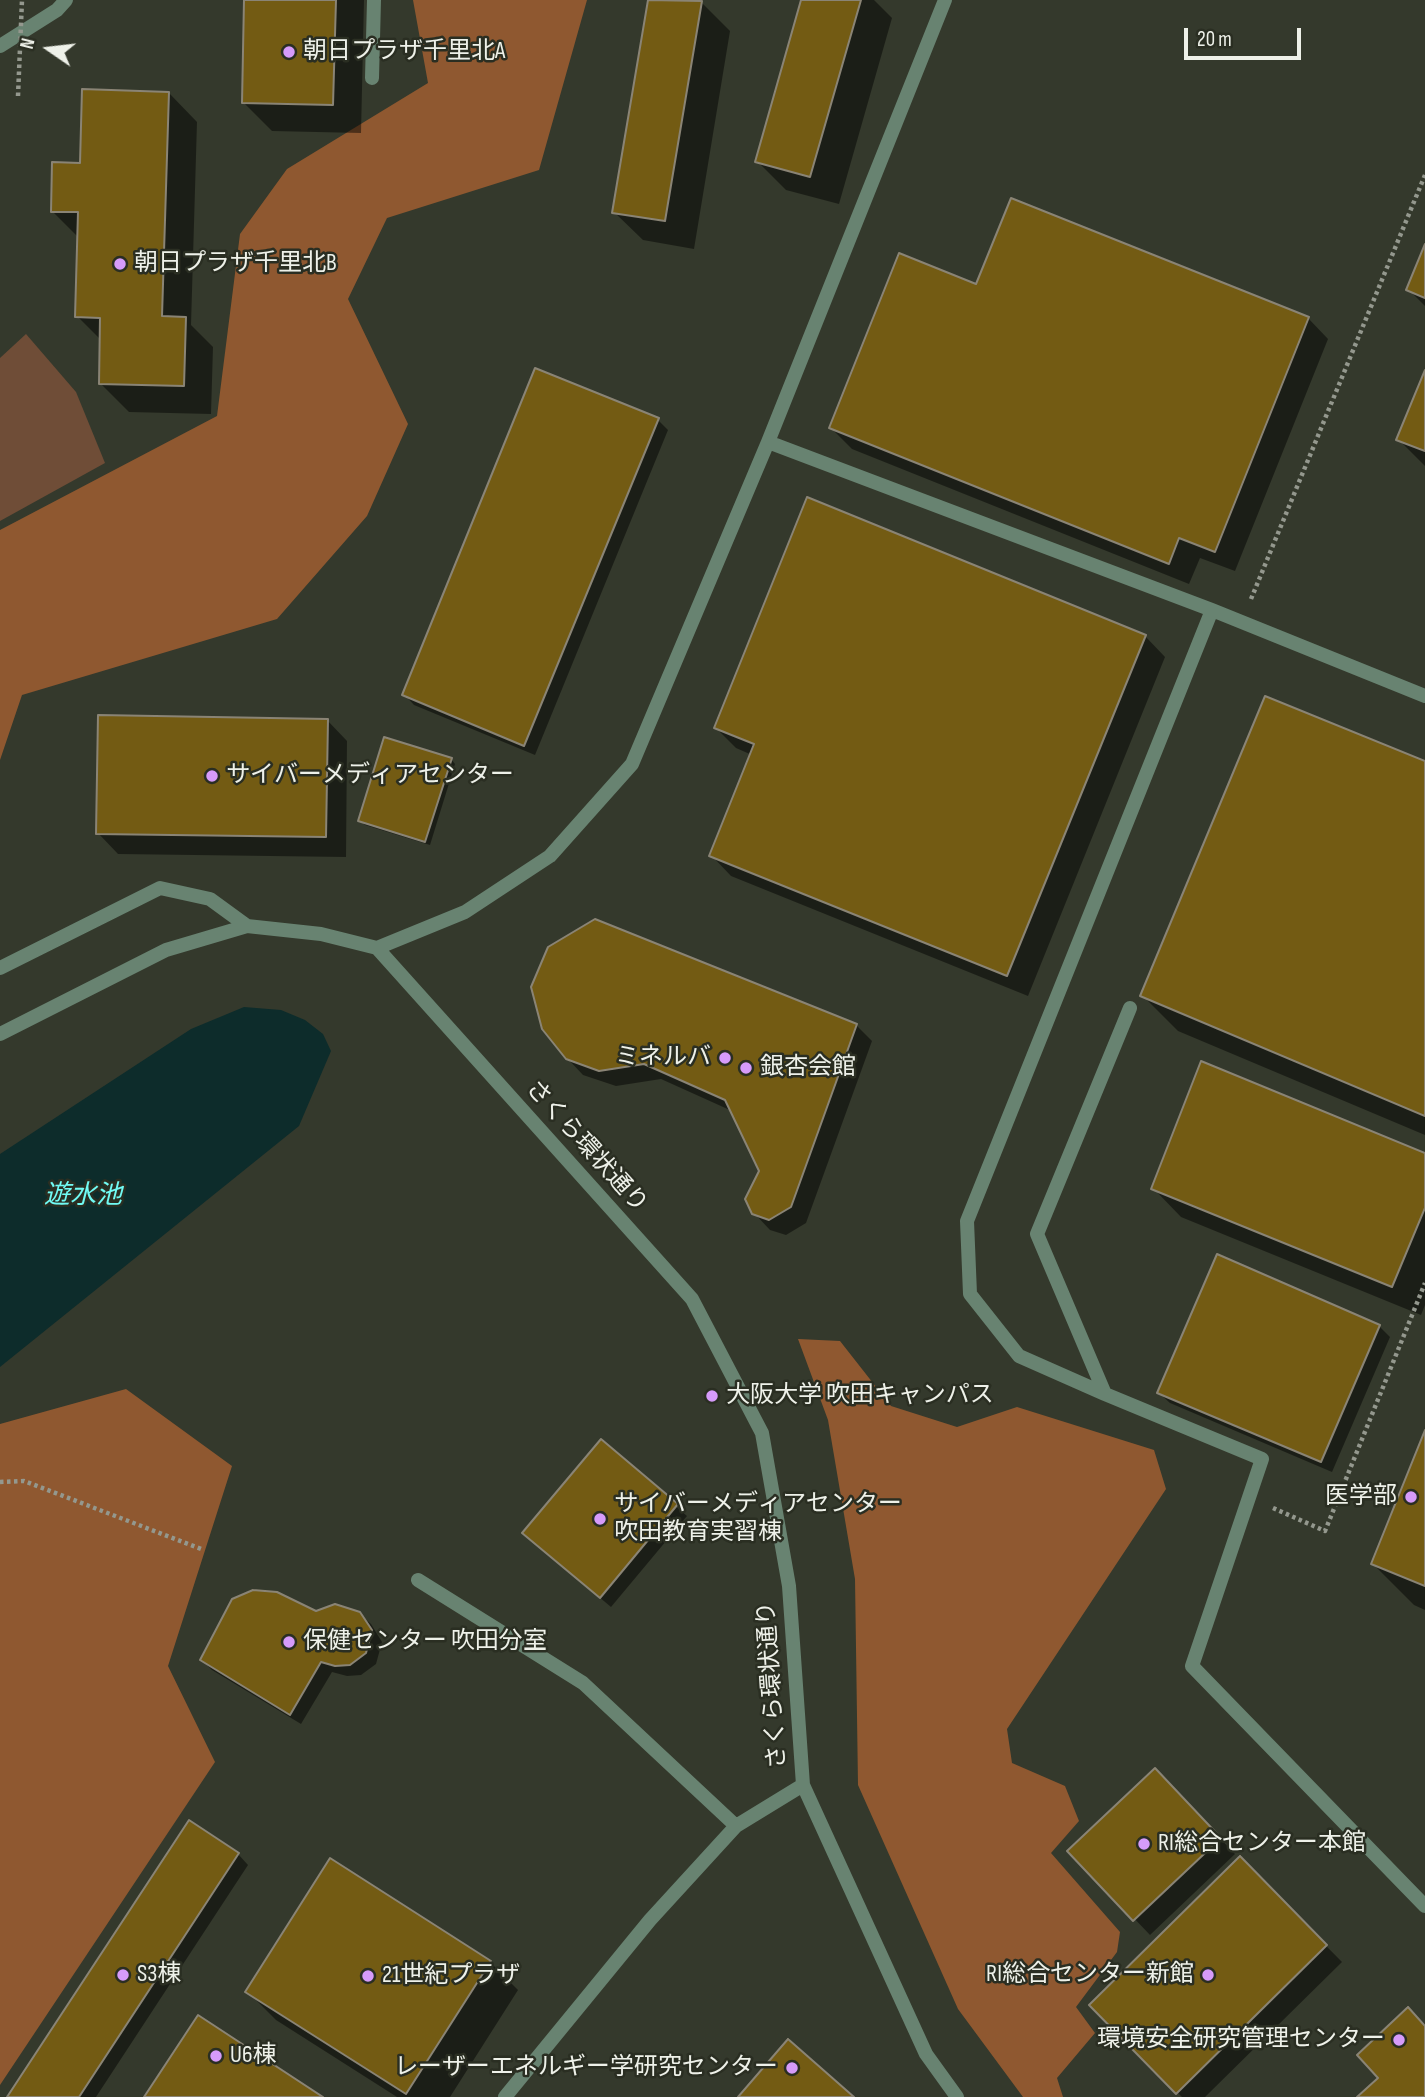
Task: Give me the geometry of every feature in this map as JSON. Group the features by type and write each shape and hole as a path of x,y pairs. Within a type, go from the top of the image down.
{"street":[{"path":"0,46 57,10 66,0"},
{"path":"372,78 374,0"},
{"path":"0,1034 166,950 247,926 321,934 377,948 465,912 550,856 632,764 768,442 946,0"},
{"path":"768,442 1212,610 1425,696"},
{"path":"1212,610 967,1221 970,1294 1019,1356 1262,1458 1192,1666 1425,1906"},
{"path":"0,968 160,888 210,900 247,926"},
{"name":"さくら環状通り","path":"377,948 692,1299 762,1433 789,1586 803,1785"},
{"path":"1105,1394 1037,1234 1130,1008"},
{"path":"418,1580 583,1683 736,1826"},
{"path":"505,2097 650,1920 736,1826 803,1785 926,2054 957,2097"}],"path":[{"path":"18,96 22,0"},
{"path":"1241,622 1425,176"},
{"path":"1250,1498 1325,1531 1425,1283"},
{"path":"0,1482 24,1481 204,1550"}],"shaded area":[{"path":"413,0 587,0 539,170 387,218 348,299 408,424 367,516 277,619 22,695 0,760 0,530 217,416 240,234 287,169 428,83"},
{"path":"26,334 76,392 105,463 0,521 0,358"},
{"path":"798,1339 840,1341 891,1406 957,1427 1017,1407 1154,1450 1166,1489 1007,1729 1012,1763 1065,1786 1079,1821 1051,1853 1120,1932 1117,1952 1076,2007 1095,2033 1057,2078 1063,2097 1023,2097 958,2009 858,1785 855,1579 828,1420"},
{"path":"126,1389 232,1466 168,1666 215,1762 0,2085 0,1424"}],"water":[{"name":"遊水池","path":"244,1007 281,1010 305,1020 323,1034 331,1051 299,1126 0,1367 0,1154 191,1029"}],"building":[{"name":"朝日プラザ千里北A","path":"244,0 336,0 333,105 242,103"},
{"path":"648,0 702,1 665,221 612,213"},
{"path":"801,0 861,0 810,177 755,162"},
{"name":"朝日プラザ千里北B","path":"82,89 169,92 162,316 186,317 184,386 99,384 100,318 75,317 78,212 51,212 52,162 80,163"},
{"path":"1011,198 1309,317 1215,552 1179,538 1169,564 829,428 899,253 976,284"},
{"path":"1425,244 1425,298 1406,290"},
{"path":"535,368 659,418 524,746 402,695"},
{"path":"1425,370 1425,451 1396,440"},
{"path":"807,497 1146,635 1007,976 709,856 754,744 714,728"},
{"path":"1265,696 1425,761 1425,1116 1140,996"},
{"name":"サイバーメディアセンター","path":"98,715 328,719 326,837 96,834"},
{"path":"384,737 452,758 425,842 358,821"},
{"name":"銀杏会館","path":"595,919 857,1024 791,1207 769,1220 752,1214 745,1199 759,1171 725,1100 644,1064 599,1071 566,1059 542,1029 531,987 548,947"},
{"path":"1201,1061 1425,1153 1425,1208 1392,1287 1151,1189"},
{"path":"1217,1254 1380,1325 1321,1462 1157,1393"},
{"name":"医学部","path":"1425,1430 1425,1586 1371,1564"},
{"name":"サイバーメディアセンター 吹田教育実習棟","path":"601,1439 678,1504 600,1598 522,1533"},
{"name":"保健センター 吹田分室","path":"253,1590 277,1592 316,1611 335,1604 360,1612 372,1630 366,1653 350,1665 335,1666 321,1662 290,1715 200,1660 232,1599"},
{"name":"RI総合センター本館","path":"1155,1768 1221,1838 1133,1921 1067,1851"},
{"name":"S3棟","path":"189,1820 239,1853 79,2097 7,2097"},
{"name":"RI総合センター新館","path":"1240,1856 1327,1945 1176,2094 1089,2005"},
{"name":"21世紀プラザ","path":"330,1858 491,1961 406,2094 245,1992"},
{"name":"環境安全研究管理センター","path":"1408,2007 1425,2026 1425,2097 1357,2097 1378,2078 1357,2055"},
{"name":"U6棟","path":"198,2015 323,2097 144,2097"},
{"name":"レーザーエネルギー学研究センター","path":"788,2039 854,2097 738,2097"}],"place":[{"name":"朝日プラザ千里北A","path":"289,52"},
{"name":"朝日プラザ千里北B","path":"120,264"},
{"name":"サイバーメディアセンター","path":"212,776"},
{"name":"ミネルバ","path":"725,1058"},
{"name":"銀杏会館","path":"746,1068"},
{"name":"大阪大学 吹田キャンパス","path":"712,1396"},
{"name":"医学部","path":"1411,1497"},
{"name":"サイバーメディアセンター 吹田教育実習棟","path":"600,1519"},
{"name":"保健センター 吹田分室","path":"289,1642"},
{"name":"RI総合センター本館","path":"1144,1844"},
{"name":"S3棟","path":"123,1975"},
{"name":"RI総合センター新館","path":"1208,1975"},
{"name":"21世紀プラザ","path":"368,1976"},
{"name":"環境安全研究管理センター","path":"1399,2040"},
{"name":"U6棟","path":"216,2056"},
{"name":"レーザーエネルギー学研究センター","path":"792,2068"}]}
